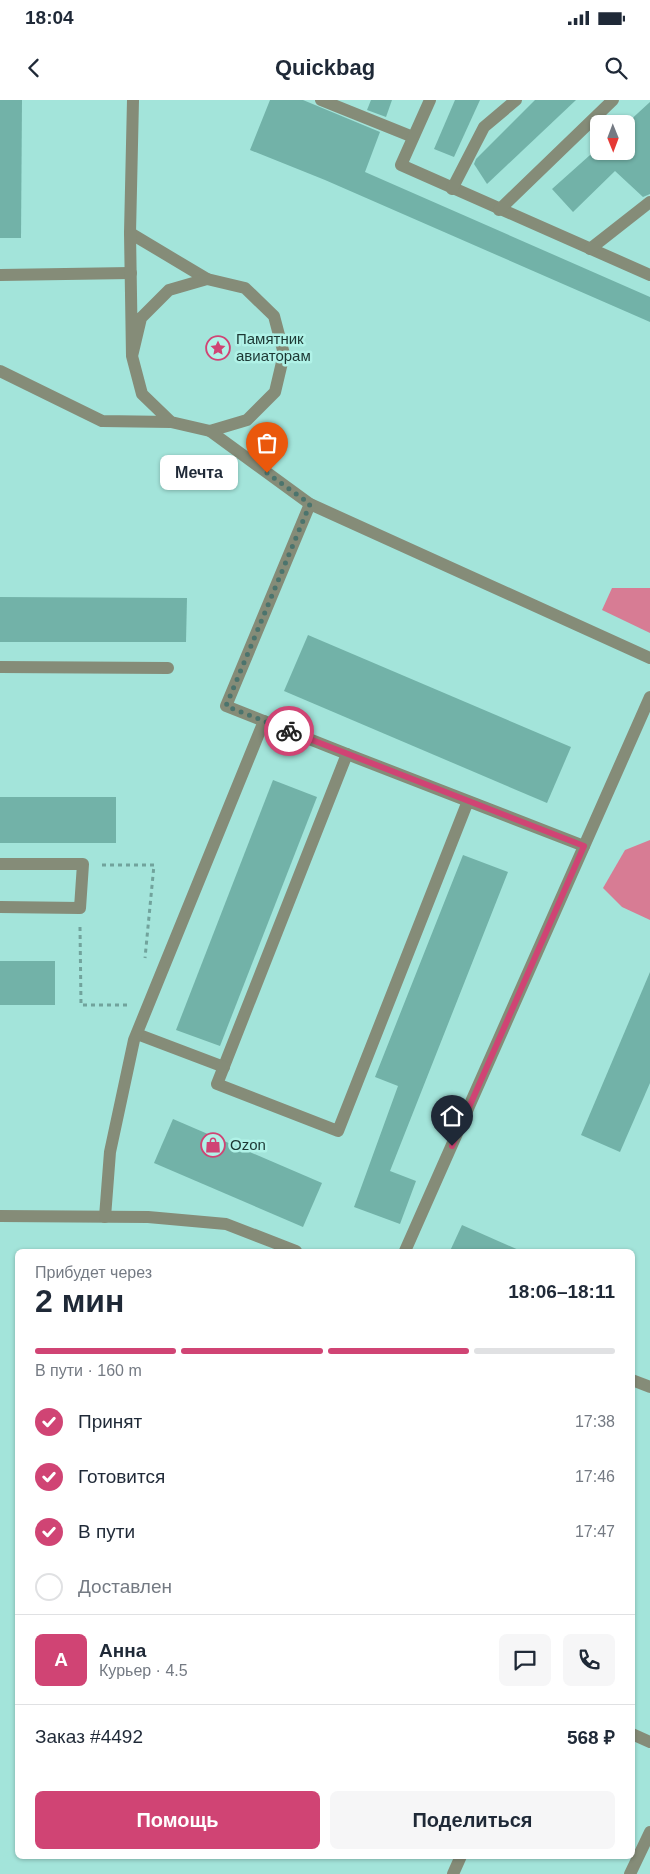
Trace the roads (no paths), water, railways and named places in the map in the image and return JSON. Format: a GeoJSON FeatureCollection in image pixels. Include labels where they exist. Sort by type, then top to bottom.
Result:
{"type":"FeatureCollection","features":[{"type":"Feature","properties":{"kind":"street"},"geometry":{"type":"LineString","coordinates":[[133,100],[130,233],[132,356],[142,394],[171,422]]}},
{"type":"Feature","properties":{"kind":"street"},"geometry":{"type":"LineString","coordinates":[[321,100],[413,137]]}},
{"type":"Feature","properties":{"kind":"street"},"geometry":{"type":"LineString","coordinates":[[430,100],[401,165],[499,210],[650,275]]}},
{"type":"Feature","properties":{"kind":"street"},"geometry":{"type":"LineString","coordinates":[[452,189],[484,127],[516,100]]}},
{"type":"Feature","properties":{"kind":"street"},"geometry":{"type":"LineString","coordinates":[[499,210],[613,100]]}},
{"type":"Feature","properties":{"kind":"street"},"geometry":{"type":"LineString","coordinates":[[590,249],[650,202]]}},
{"type":"Feature","properties":{"kind":"street"},"geometry":{"type":"LineString","coordinates":[[130,233],[207,279],[245,288],[274,316],[284,354],[275,392],[248,420],[210,431]]}},
{"type":"Feature","properties":{"kind":"street"},"geometry":{"type":"LineString","coordinates":[[0,275],[131,272]]}},
{"type":"Feature","properties":{"kind":"street"},"geometry":{"type":"LineString","coordinates":[[132,356],[141,318],[169,290],[207,279]]}},
{"type":"Feature","properties":{"kind":"street"},"geometry":{"type":"LineString","coordinates":[[0,372],[102,421],[171,422],[210,431],[310,504],[650,658]]}},
{"type":"Feature","properties":{"kind":"street"},"geometry":{"type":"LineString","coordinates":[[310,504],[226,706],[584,846]]}},
{"type":"Feature","properties":{"kind":"street"},"geometry":{"type":"LineString","coordinates":[[0,667],[168,668]]}},
{"type":"Feature","properties":{"kind":"street"},"geometry":{"type":"LineString","coordinates":[[406,1249],[650,697]]}},
{"type":"Feature","properties":{"kind":"street"},"geometry":{"type":"LineString","coordinates":[[105,1217],[110,1152],[137,1034],[264,721]]}},
{"type":"Feature","properties":{"kind":"street"},"geometry":{"type":"LineString","coordinates":[[347,754],[217,1084],[338,1132],[468,801]]}},
{"type":"Feature","properties":{"kind":"street"},"geometry":{"type":"LineString","coordinates":[[0,864],[82,864],[80,908],[0,907]]}},
{"type":"Feature","properties":{"kind":"street"},"geometry":{"type":"LineString","coordinates":[[137,1034],[224,1067]]}},
{"type":"Feature","properties":{"kind":"street"},"geometry":{"type":"LineString","coordinates":[[0,1216],[148,1217],[226,1224],[291,1249]]}},
{"type":"Feature","properties":{"kind":"street"},"geometry":{"type":"LineString","coordinates":[[635,1381],[650,1387]]}},
{"type":"Feature","properties":{"kind":"street"},"geometry":{"type":"LineString","coordinates":[[635,1735],[650,1742]]}},
{"type":"Feature","properties":{"kind":"street"},"geometry":{"type":"LineString","coordinates":[[630,1874],[650,1832]]}},
{"type":"Feature","properties":{"kind":"street"},"geometry":{"type":"LineString","coordinates":[[453,1874],[460,1859]]}},
{"type":"Feature","properties":{"kind":"place","name":"Памятник авиаторам"},"geometry":{"type":"Point","coordinates":[218,348]}},
{"type":"Feature","properties":{"kind":"place","name":"Мечта"},"geometry":{"type":"Point","coordinates":[267,473]}},
{"type":"Feature","properties":{"kind":"place","name":"Ozon"},"geometry":{"type":"Point","coordinates":[213,1145]}}]}
